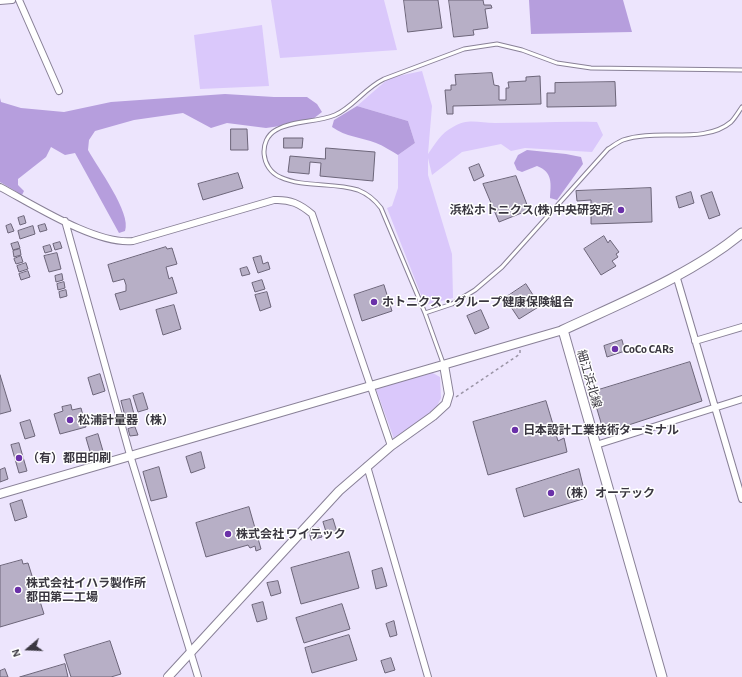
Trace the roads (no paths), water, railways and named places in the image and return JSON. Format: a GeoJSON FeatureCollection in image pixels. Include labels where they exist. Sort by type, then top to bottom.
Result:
{"type":"FeatureCollection","features":[{"type":"Feature","properties":{"kind":"main road"},"geometry":{"type":"LineString","coordinates":[[563,330],[641,294],[723,249],[742,233]]}},
{"type":"Feature","properties":{"kind":"main road","name":"細江浜北線"},"geometry":{"type":"LineString","coordinates":[[563,330],[662,677]]}},
{"type":"Feature","properties":{"kind":"street"},"geometry":{"type":"LineString","coordinates":[[0,1],[12,0]]}},
{"type":"Feature","properties":{"kind":"street"},"geometry":{"type":"LineString","coordinates":[[19,0],[59,91]]}},
{"type":"Feature","properties":{"kind":"street"},"geometry":{"type":"LineString","coordinates":[[0,187],[65,221],[114,241],[133,242],[274,200],[285,199],[294,202],[312,214],[370,387],[392,446]]}},
{"type":"Feature","properties":{"kind":"street"},"geometry":{"type":"LineString","coordinates":[[65,221],[130,455],[198,677]]}},
{"type":"Feature","properties":{"kind":"street"},"geometry":{"type":"LineString","coordinates":[[676,275],[742,499]]}},
{"type":"Feature","properties":{"kind":"street"},"geometry":{"type":"LineString","coordinates":[[695,341],[742,327]]}},
{"type":"Feature","properties":{"kind":"street"},"geometry":{"type":"LineString","coordinates":[[0,494],[563,330]]}},
{"type":"Feature","properties":{"kind":"street"},"geometry":{"type":"LineString","coordinates":[[168,677],[339,491],[392,446],[434,416],[446,404],[449,394],[444,365]]}},
{"type":"Feature","properties":{"kind":"street"},"geometry":{"type":"LineString","coordinates":[[596,445],[742,399]]}},
{"type":"Feature","properties":{"kind":"street"},"geometry":{"type":"LineString","coordinates":[[367,466],[428,677]]}},
{"type":"Feature","properties":{"kind":"lane"},"geometry":{"type":"LineString","coordinates":[[444,365],[425,313],[382,208],[372,197],[357,190],[302,183],[278,177],[268,166],[263,155],[267,137],[275,130],[285,126],[315,121],[336,115],[379,81],[464,49],[483,45],[497,44],[508,46],[557,63],[591,68],[742,70]]}},
{"type":"Feature","properties":{"kind":"lane"},"geometry":{"type":"LineString","coordinates":[[425,313],[452,304],[475,290],[502,268],[608,149],[622,140],[643,135],[700,134],[716,130],[731,122],[742,107]]}},
{"type":"Feature","properties":{"kind":"place","name":"浜松ホトニクス(株)中央研究所"},"geometry":{"type":"Point","coordinates":[621,210]}},
{"type":"Feature","properties":{"kind":"place","name":"ホトニクス・グループ健康保険組合"},"geometry":{"type":"Point","coordinates":[374,302]}},
{"type":"Feature","properties":{"kind":"place","name":"CoCo CARs"},"geometry":{"type":"Point","coordinates":[615,349]}},
{"type":"Feature","properties":{"kind":"place","name":"松浦計量器（株）"},"geometry":{"type":"Point","coordinates":[70,420]}},
{"type":"Feature","properties":{"kind":"place","name":"日本設計工業技術ターミナル"},"geometry":{"type":"Point","coordinates":[515,430]}},
{"type":"Feature","properties":{"kind":"place","name":"（有）都田印刷"},"geometry":{"type":"Point","coordinates":[19,458]}},
{"type":"Feature","properties":{"kind":"place","name":"（株）オーテック"},"geometry":{"type":"Point","coordinates":[551,493]}},
{"type":"Feature","properties":{"kind":"place","name":"株式会社 ワイテック"},"geometry":{"type":"Point","coordinates":[228,534]}},
{"type":"Feature","properties":{"kind":"place","name":"株式会社イハラ製作所 都田第二工場"},"geometry":{"type":"Point","coordinates":[18,590]}}]}
